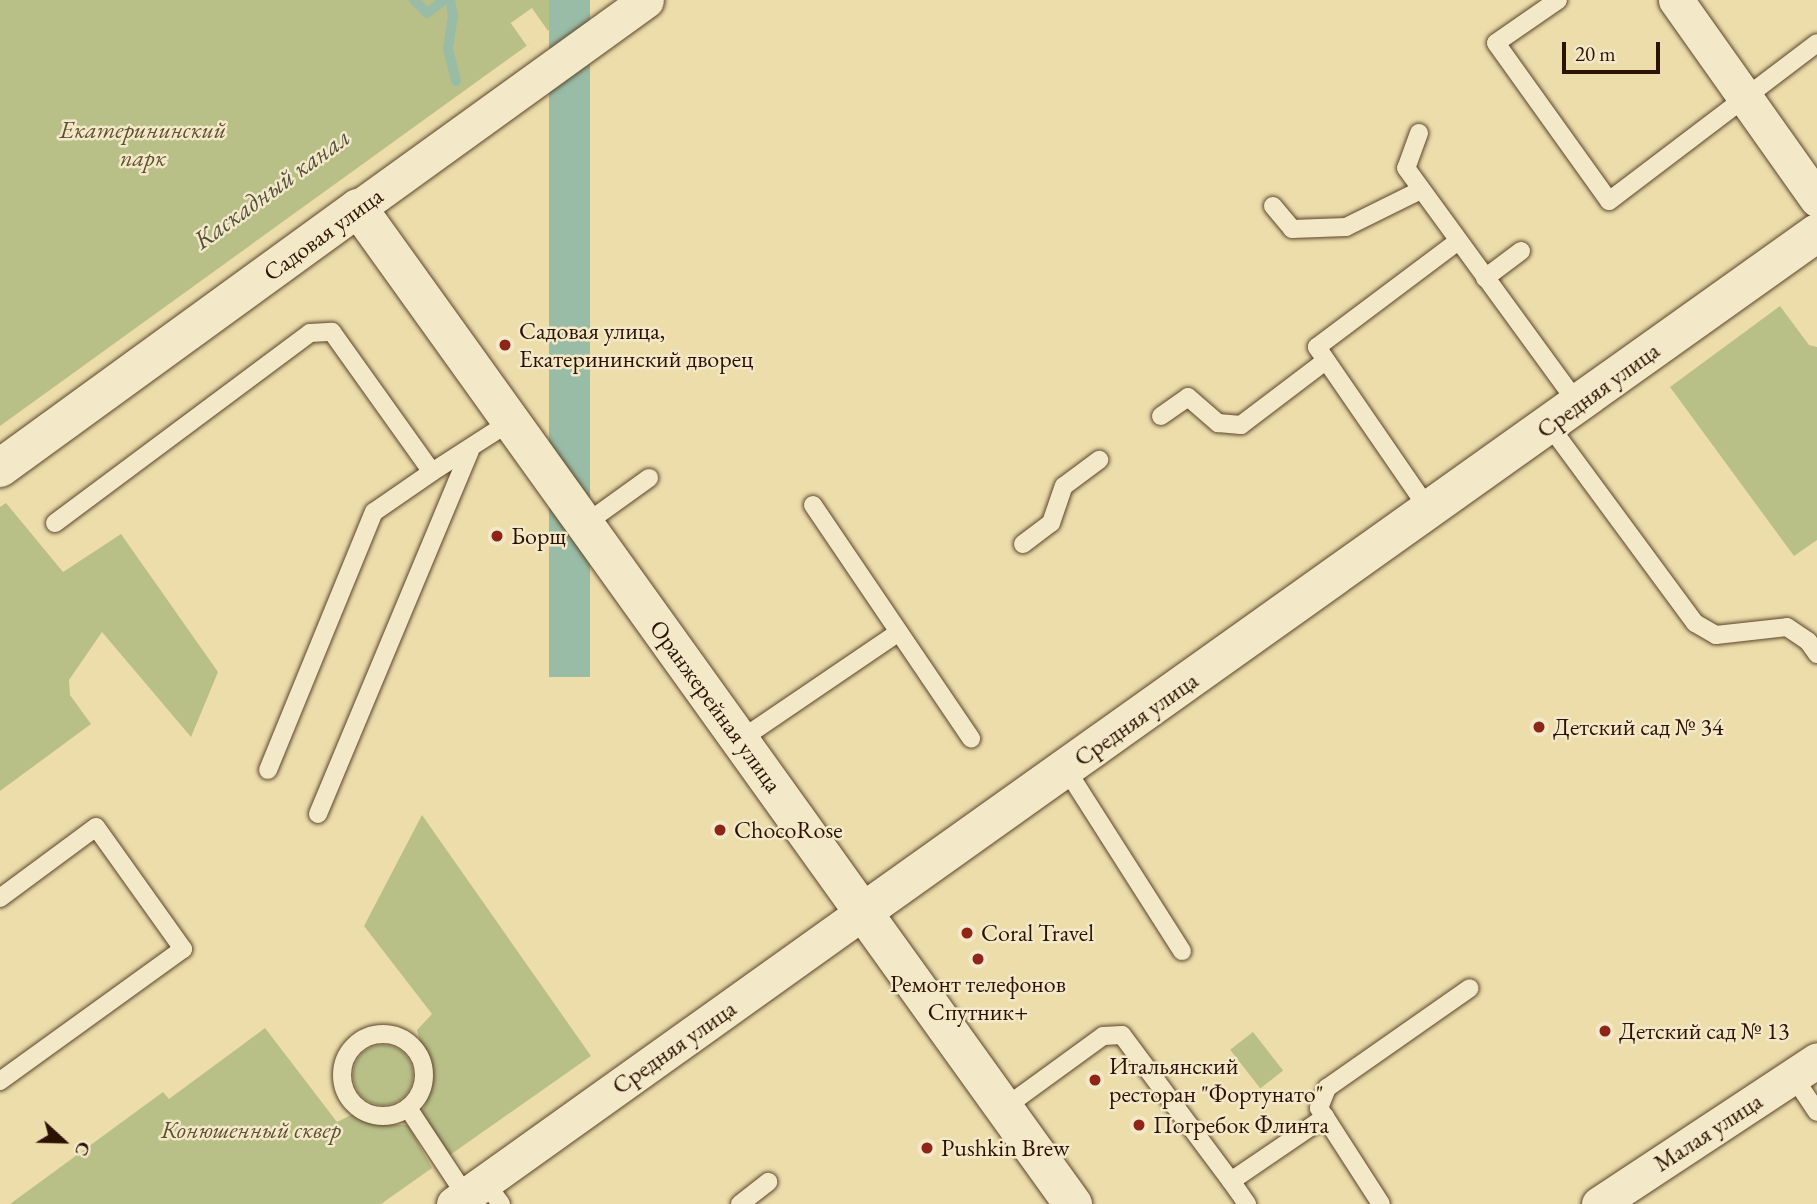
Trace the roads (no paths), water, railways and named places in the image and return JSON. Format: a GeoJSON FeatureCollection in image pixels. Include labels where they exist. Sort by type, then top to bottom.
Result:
{"type":"FeatureCollection","features":[{"type":"Feature","properties":{"kind":"main road","name":"Оранжерейная улица"},"geometry":{"type":"LineString","coordinates":[[359,208],[1073,1204]]}},
{"type":"Feature","properties":{"kind":"main road","name":"Садовая улица"},"geometry":{"type":"LineString","coordinates":[[0,468],[359,208]]}},
{"type":"Feature","properties":{"kind":"main road","name":"Средняя улица"},"geometry":{"type":"LineString","coordinates":[[863,912],[1817,233]]}},
{"type":"Feature","properties":{"kind":"street","name":"Садовая улица"},"geometry":{"type":"LineString","coordinates":[[359,208],[646,0]]}},
{"type":"Feature","properties":{"kind":"street"},"geometry":{"type":"LineString","coordinates":[[1676,0],[1817,199]]}},
{"type":"Feature","properties":{"kind":"street","name":"Средняя улица"},"geometry":{"type":"LineString","coordinates":[[477,1196],[863,912]]}},
{"type":"Feature","properties":{"kind":"street","name":"Малая улица"},"geometry":{"type":"LineString","coordinates":[[1599,1204],[1805,1068]]}},
{"type":"Feature","properties":{"kind":"lane"},"geometry":{"type":"LineString","coordinates":[[1558,0],[1496,43],[1609,201],[1817,43]]}},
{"type":"Feature","properties":{"kind":"lane"},"geometry":{"type":"LineString","coordinates":[[1419,133],[1406,168],[1485,278],[1563,414],[1695,623],[1716,635],[1737,636],[1787,627],[1808,641],[1817,653]]}},
{"type":"Feature","properties":{"kind":"lane"},"geometry":{"type":"LineString","coordinates":[[1273,206],[1292,229],[1346,227],[1421,190]]}},
{"type":"Feature","properties":{"kind":"lane"},"geometry":{"type":"LineString","coordinates":[[1429,510],[1324,362],[1317,347],[1458,241]]}},
{"type":"Feature","properties":{"kind":"lane"},"geometry":{"type":"LineString","coordinates":[[1485,278],[1521,251]]}},
{"type":"Feature","properties":{"kind":"lane"},"geometry":{"type":"LineString","coordinates":[[55,523],[310,333],[332,332],[432,472]]}},
{"type":"Feature","properties":{"kind":"lane"},"geometry":{"type":"LineString","coordinates":[[1161,416],[1188,397],[1217,423],[1241,425],[1324,362]]}},
{"type":"Feature","properties":{"kind":"lane"},"geometry":{"type":"LineString","coordinates":[[268,770],[374,512],[511,421]]}},
{"type":"Feature","properties":{"kind":"lane"},"geometry":{"type":"LineString","coordinates":[[318,814],[470,450]]}},
{"type":"Feature","properties":{"kind":"lane"},"geometry":{"type":"LineString","coordinates":[[1023,544],[1052,523],[1064,486],[1099,460]]}},
{"type":"Feature","properties":{"kind":"lane"},"geometry":{"type":"LineString","coordinates":[[585,524],[649,478]]}},
{"type":"Feature","properties":{"kind":"lane"},"geometry":{"type":"LineString","coordinates":[[813,505],[971,738]]}},
{"type":"Feature","properties":{"kind":"lane"},"geometry":{"type":"LineString","coordinates":[[740,740],[899,632]]}},
{"type":"Feature","properties":{"kind":"lane"},"geometry":{"type":"LineString","coordinates":[[1066,769],[1182,951]]}},
{"type":"Feature","properties":{"kind":"lane"},"geometry":{"type":"LineString","coordinates":[[0,898],[96,827],[183,949],[0,1081]]}},
{"type":"Feature","properties":{"kind":"lane"},"geometry":{"type":"LineString","coordinates":[[1381,1204],[1319,1108],[1327,1088],[1470,988]]}},
{"type":"Feature","properties":{"kind":"lane"},"geometry":{"type":"LineString","coordinates":[[1004,1108],[1103,1036],[1122,1035],[1247,1204]]}},
{"type":"Feature","properties":{"kind":"lane"},"geometry":{"type":"LineString","coordinates":[[371,1036],[399,1038],[419,1056],[423,1083],[408,1108],[373,1115],[352,1102],[342,1078],[343,1065],[359,1042],[371,1036]]}},
{"type":"Feature","properties":{"kind":"lane"},"geometry":{"type":"LineString","coordinates":[[1805,1068],[1817,1112]]}},
{"type":"Feature","properties":{"kind":"lane"},"geometry":{"type":"LineString","coordinates":[[408,1108],[477,1196]]}},
{"type":"Feature","properties":{"kind":"lane"},"geometry":{"type":"LineString","coordinates":[[1231,1181],[1325,1117]]}},
{"type":"Feature","properties":{"kind":"lane"},"geometry":{"type":"LineString","coordinates":[[740,1204],[768,1182]]}},
{"type":"Feature","properties":{"kind":"waterway"},"geometry":{"type":"LineString","coordinates":[[414,0],[427,13],[444,0]]}},
{"type":"Feature","properties":{"kind":"waterway"},"geometry":{"type":"LineString","coordinates":[[450,0],[453,16],[448,49],[456,81]]}},
{"type":"Feature","properties":{"kind":"place","name":"Садовая улица, Екатерининский дворец"},"geometry":{"type":"Point","coordinates":[505,345]}},
{"type":"Feature","properties":{"kind":"place","name":"Борщ"},"geometry":{"type":"Point","coordinates":[497,536]}},
{"type":"Feature","properties":{"kind":"place","name":"Детский сад № 34"},"geometry":{"type":"Point","coordinates":[1539,727]}},
{"type":"Feature","properties":{"kind":"place","name":"ChocoRose"},"geometry":{"type":"Point","coordinates":[720,830]}},
{"type":"Feature","properties":{"kind":"place","name":"Coral Travel"},"geometry":{"type":"Point","coordinates":[967,933]}},
{"type":"Feature","properties":{"kind":"place","name":"Ремонт телефонов Спутник+"},"geometry":{"type":"Point","coordinates":[978,959]}},
{"type":"Feature","properties":{"kind":"place","name":"Детский сад № 13"},"geometry":{"type":"Point","coordinates":[1605,1031]}},
{"type":"Feature","properties":{"kind":"place","name":"Итальянский ресторан \"Фортунато\""},"geometry":{"type":"Point","coordinates":[1095,1080]}},
{"type":"Feature","properties":{"kind":"place","name":"Погребок Флинта"},"geometry":{"type":"Point","coordinates":[1139,1125]}},
{"type":"Feature","properties":{"kind":"place","name":"Pushkin Brew"},"geometry":{"type":"Point","coordinates":[927,1148]}},
{"type":"Feature","properties":{"kind":"park label","name":"Екатерининский парк"},"geometry":{"type":"Point","coordinates":[143,144]}},
{"type":"Feature","properties":{"kind":"park label","name":"Конюшенный сквер"},"geometry":{"type":"Point","coordinates":[251,1130]}},
{"type":"Feature","properties":{"kind":"water label","name":"Каскадный канал"},"geometry":{"type":"Point","coordinates":[272,189]}}]}
